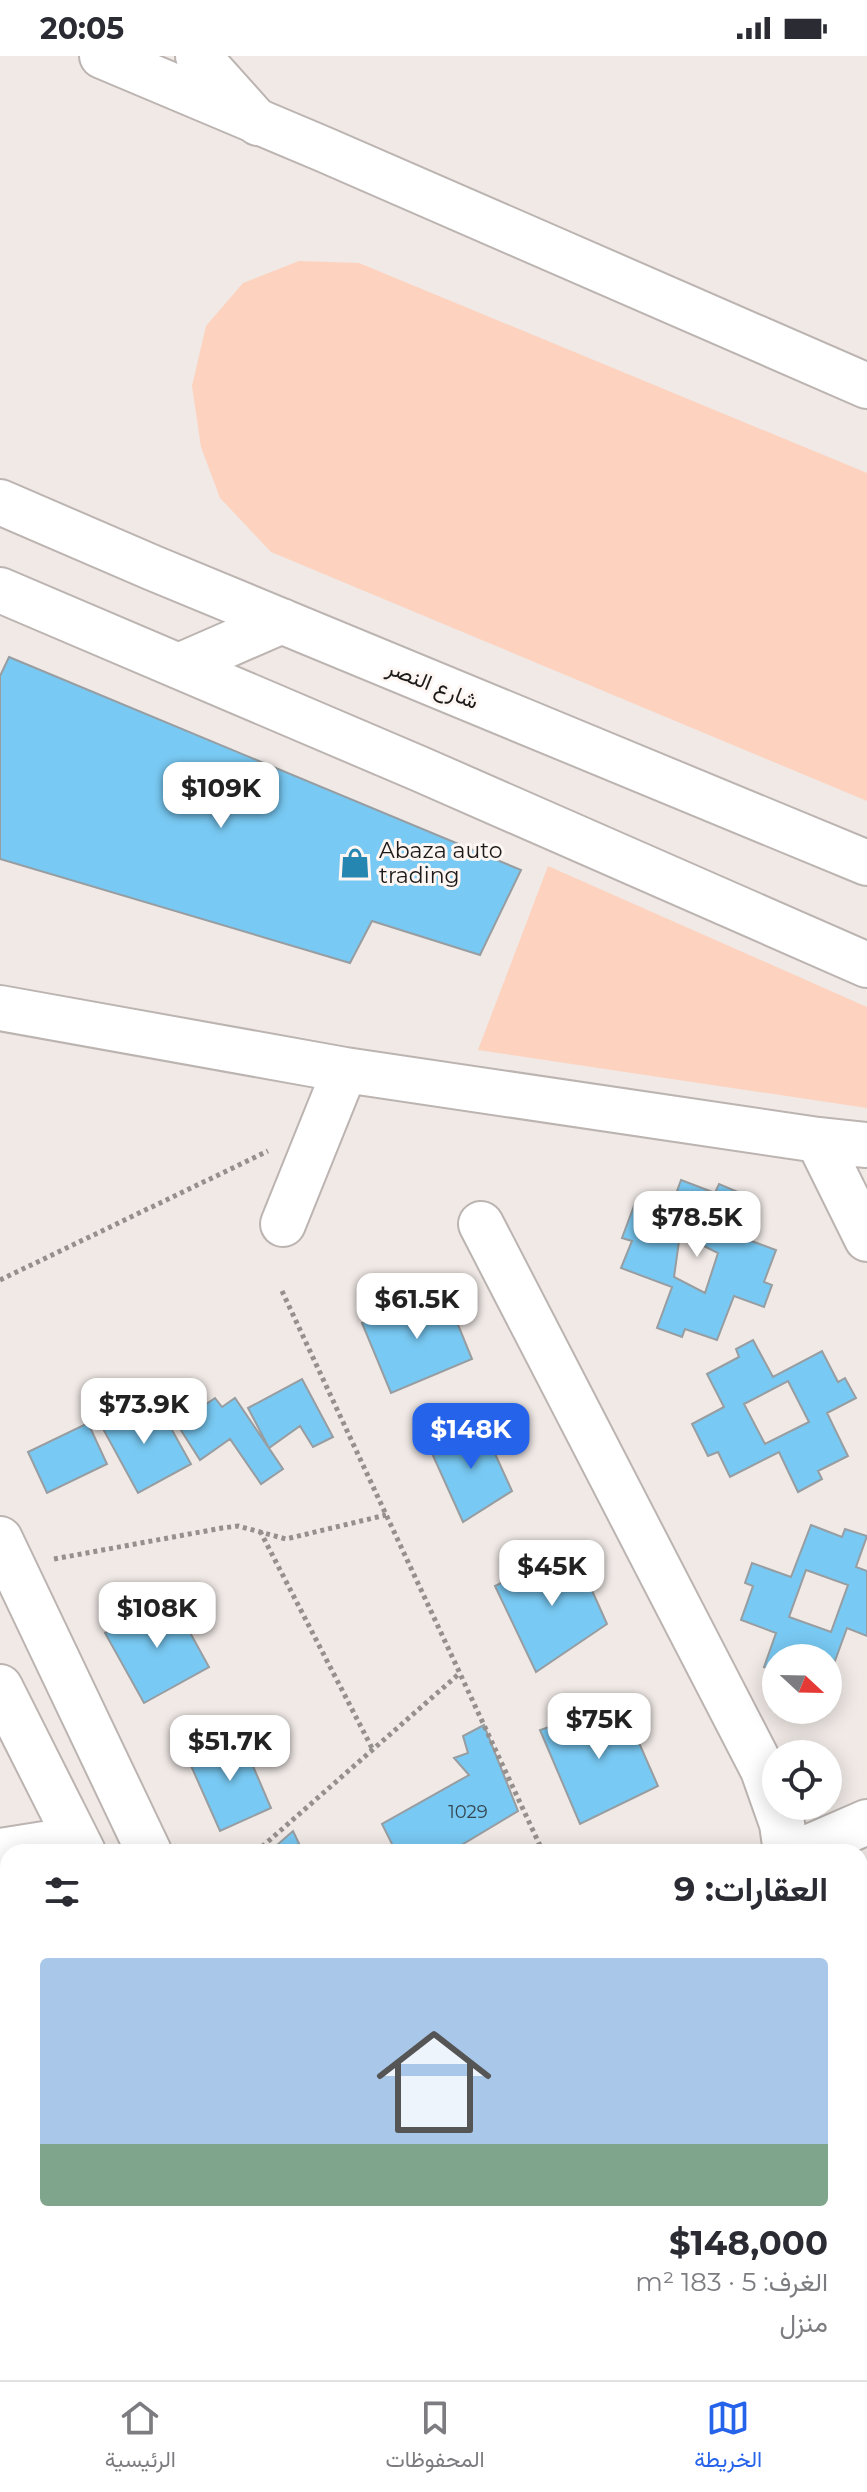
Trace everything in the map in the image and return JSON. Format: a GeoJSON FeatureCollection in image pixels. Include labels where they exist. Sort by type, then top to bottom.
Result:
{"type":"FeatureCollection","features":[{"type":"Feature","properties":{"kind":"street"},"geometry":{"type":"LineString","coordinates":[[102,56],[867,386]]}},
{"type":"Feature","properties":{"kind":"street"},"geometry":{"type":"LineString","coordinates":[[198,56],[258,123]]}},
{"type":"Feature","properties":{"kind":"street","name":"شارع النصر"},"geometry":{"type":"LineString","coordinates":[[0,502],[867,863]]}},
{"type":"Feature","properties":{"kind":"street"},"geometry":{"type":"LineString","coordinates":[[0,590],[420,769],[867,965]]}},
{"type":"Feature","properties":{"kind":"street"},"geometry":{"type":"LineString","coordinates":[[179,666],[282,621]]}},
{"type":"Feature","properties":{"kind":"street"},"geometry":{"type":"LineString","coordinates":[[0,1008],[345,1070],[867,1145]]}},
{"type":"Feature","properties":{"kind":"street"},"geometry":{"type":"LineString","coordinates":[[283,1224],[345,1070]]}},
{"type":"Feature","properties":{"kind":"street"},"geometry":{"type":"LineString","coordinates":[[818,1140],[867,1239]]}},
{"type":"Feature","properties":{"kind":"street"},"geometry":{"type":"LineString","coordinates":[[481,1224],[763,1770],[782,1824],[785,1844]]}},
{"type":"Feature","properties":{"kind":"street"},"geometry":{"type":"LineString","coordinates":[[6,1552],[145,1844]]}},
{"type":"Feature","properties":{"kind":"street"},"geometry":{"type":"LineString","coordinates":[[0,1687],[78,1844]]}},
{"type":"Feature","properties":{"kind":"street"},"geometry":{"type":"LineString","coordinates":[[816,1844],[867,1822]]}},
{"type":"Feature","properties":{"kind":"path"},"geometry":{"type":"LineString","coordinates":[[0,1280],[323,1125]]}},
{"type":"Feature","properties":{"kind":"path"},"geometry":{"type":"LineString","coordinates":[[282,1291],[539,1844]]}},
{"type":"Feature","properties":{"kind":"path"},"geometry":{"type":"LineString","coordinates":[[6,1552],[238,1526],[286,1539],[386,1515]]}},
{"type":"Feature","properties":{"kind":"path"},"geometry":{"type":"LineString","coordinates":[[260,1531],[373,1750]]}},
{"type":"Feature","properties":{"kind":"path"},"geometry":{"type":"LineString","coordinates":[[265,1844],[460,1673]]}},
{"type":"Feature","properties":{"kind":"shaded area"},"geometry":{"type":"Polygon","coordinates":[[[299,261],[359,263],[867,473],[867,801],[271,552],[220,498],[201,447],[192,386],[206,326],[243,283],[299,261]]]}},
{"type":"Feature","properties":{"kind":"shaded area"},"geometry":{"type":"Polygon","coordinates":[[[548,866],[867,1007],[867,1108],[478,1050],[548,866]]]}},
{"type":"Feature","properties":{"kind":"building"},"geometry":{"type":"Polygon","coordinates":[[[9,657],[521,870],[480,955],[372,921],[350,963],[0,859],[0,676],[9,657]]]}},
{"type":"Feature","properties":{"kind":"building"},"geometry":{"type":"Polygon","coordinates":[[[681,1180],[715,1193],[719,1184],[738,1192],[724,1231],[776,1250],[764,1282],[772,1285],[764,1307],[734,1296],[717,1340],[685,1329],[682,1337],[657,1328],[672,1287],[621,1268],[632,1241],[622,1238],[635,1203],[668,1216],[681,1180]],[[680,1234],[674,1277],[705,1293],[718,1253],[680,1234]]]}},
{"type":"Feature","properties":{"kind":"building"},"geometry":{"type":"Polygon","coordinates":[[[443,1288],[472,1359],[391,1393],[362,1323],[443,1288]]]}},
{"type":"Feature","properties":{"kind":"building"},"geometry":{"type":"Polygon","coordinates":[[[753,1340],[773,1377],[822,1351],[838,1382],[845,1378],[856,1398],[827,1413],[848,1456],[818,1471],[822,1479],[798,1492],[779,1452],[730,1477],[718,1452],[708,1456],[692,1424],[724,1407],[707,1374],[739,1357],[736,1349],[753,1340]],[[788,1381],[744,1404],[765,1444],[809,1422],[788,1381]]]}},
{"type":"Feature","properties":{"kind":"building"},"geometry":{"type":"Polygon","coordinates":[[[302,1379],[333,1437],[313,1447],[300,1426],[269,1448],[248,1408],[302,1379]]]}},
{"type":"Feature","properties":{"kind":"building"},"geometry":{"type":"Polygon","coordinates":[[[215,1398],[222,1407],[235,1398],[283,1469],[261,1484],[230,1439],[200,1460],[177,1424],[215,1398]]]}},
{"type":"Feature","properties":{"kind":"building"},"geometry":{"type":"Polygon","coordinates":[[[122,1401],[136,1426],[162,1412],[191,1464],[138,1493],[96,1416],[122,1401]]]}},
{"type":"Feature","properties":{"kind":"building"},"geometry":{"type":"Polygon","coordinates":[[[88,1423],[107,1464],[47,1493],[28,1452],[88,1423]]]}},
{"type":"Feature","properties":{"kind":"building"},"geometry":{"type":"Polygon","coordinates":[[[481,1423],[512,1491],[463,1522],[430,1449],[481,1423]]]}},
{"type":"Feature","properties":{"kind":"building"},"geometry":{"type":"Polygon","coordinates":[[[811,1525],[842,1537],[845,1529],[867,1536],[856,1567],[867,1571],[867,1636],[847,1628],[841,1644],[772,1644],[776,1633],[741,1620],[753,1586],[745,1583],[752,1563],[791,1577],[811,1525]],[[806,1570],[789,1617],[831,1632],[848,1585],[806,1570]]]}},
{"type":"Feature","properties":{"kind":"building"},"geometry":{"type":"Polygon","coordinates":[[[573,1548],[607,1624],[536,1672],[495,1586],[573,1548]]]}},
{"type":"Feature","properties":{"kind":"building"},"geometry":{"type":"Polygon","coordinates":[[[170,1596],[209,1667],[144,1703],[105,1633],[170,1596]]]}},
{"type":"Feature","properties":{"kind":"building"},"geometry":{"type":"Polygon","coordinates":[[[621,1702],[658,1786],[580,1824],[540,1730],[621,1702]]]}},
{"type":"Feature","properties":{"kind":"building"},"geometry":{"type":"Polygon","coordinates":[[[484,1725],[518,1811],[463,1844],[392,1844],[382,1824],[469,1775],[454,1758],[468,1753],[463,1736],[484,1725]]]}},
{"type":"Feature","properties":{"kind":"building"},"geometry":{"type":"Polygon","coordinates":[[[240,1736],[271,1808],[220,1831],[188,1759],[240,1736]]]}},
{"type":"Feature","properties":{"kind":"building"},"geometry":{"type":"Polygon","coordinates":[[[293,1831],[299,1844],[278,1844],[293,1831]]]}},
{"type":"Feature","properties":{"kind":"place","name":"Abaza auto trading"},"geometry":{"type":"Point","coordinates":[355,863]}}]}
